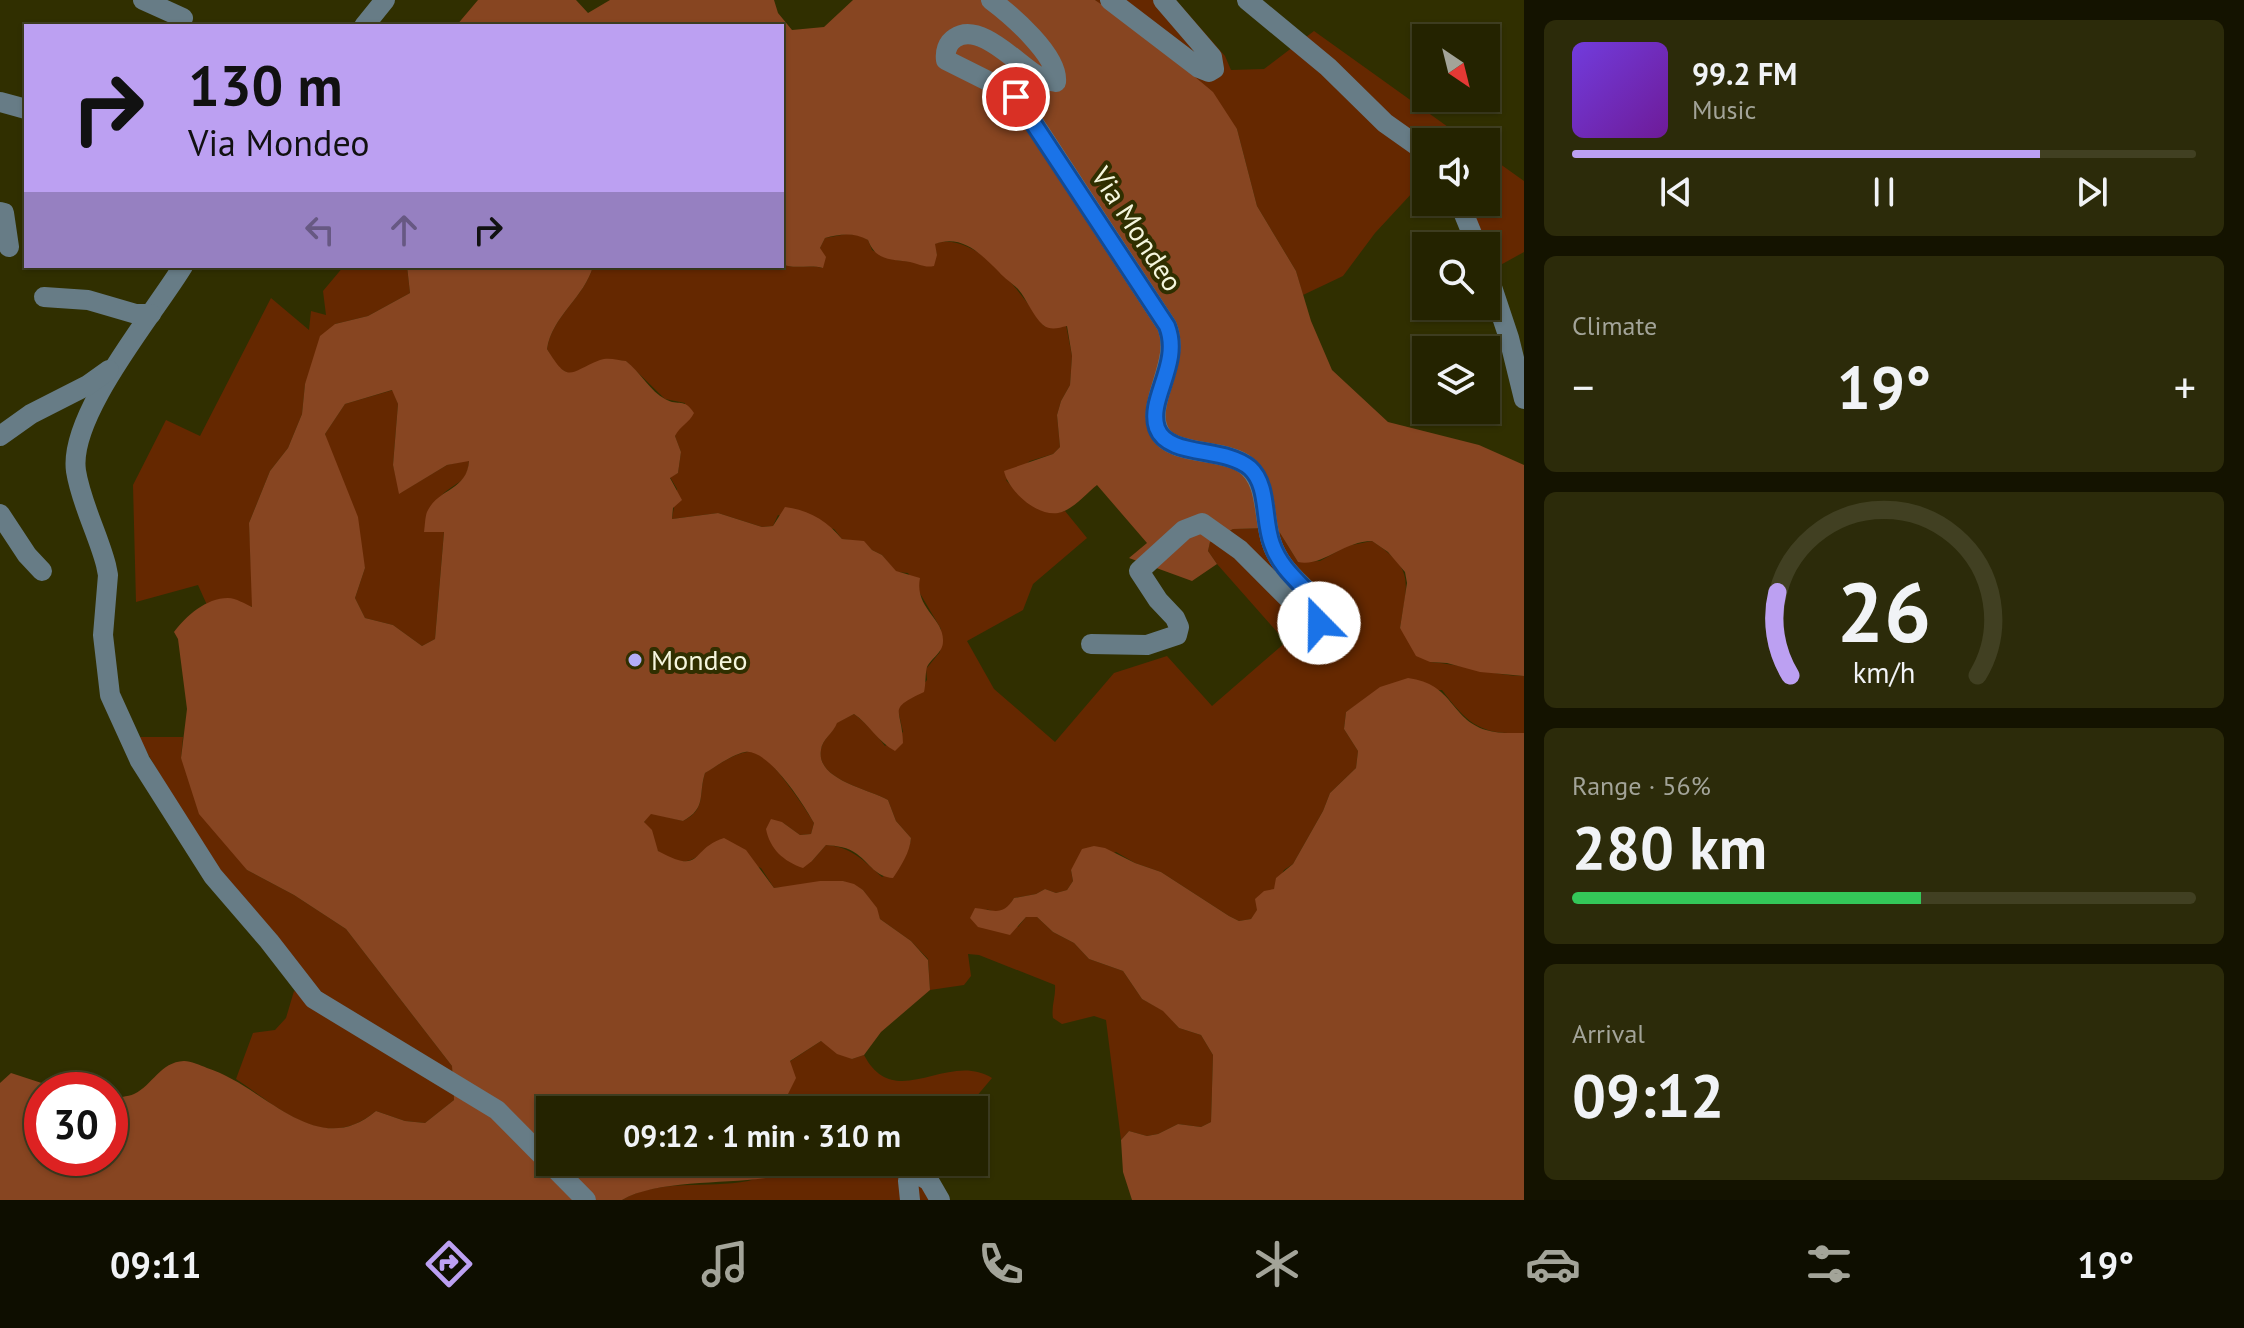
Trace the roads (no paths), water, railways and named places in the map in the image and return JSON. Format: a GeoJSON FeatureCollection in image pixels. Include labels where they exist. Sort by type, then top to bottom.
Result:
{"type":"FeatureCollection","features":[{"type":"Feature","properties":{"kind":"street"},"geometry":{"type":"LineString","coordinates":[[143,0],[183,18]]}},
{"type":"Feature","properties":{"kind":"street"},"geometry":{"type":"LineString","coordinates":[[366,24],[385,0]]}},
{"type":"Feature","properties":{"kind":"street","name":"Via Mondeo"},"geometry":{"type":"LineString","coordinates":[[991,0],[1042,50],[1056,69],[1056,82],[1039,77],[995,44],[972,34],[957,36],[946,48],[946,60],[1006,90],[1022,105],[1167,326],[1172,354],[1157,409],[1156,423],[1160,433],[1174,446],[1226,455],[1253,471],[1260,487],[1273,548],[1289,574],[1325,614],[1319,623],[1310,620],[1240,550],[1202,523],[1184,530],[1139,571],[1178,623],[1177,635],[1147,645],[1091,644]]}},
{"type":"Feature","properties":{"kind":"street"},"geometry":{"type":"LineString","coordinates":[[1110,0],[1199,68],[1209,72],[1214,69],[1212,57],[1163,0]]}},
{"type":"Feature","properties":{"kind":"street"},"geometry":{"type":"LineString","coordinates":[[1247,0],[1328,67],[1385,123],[1412,142]]}},
{"type":"Feature","properties":{"kind":"street"},"geometry":{"type":"LineString","coordinates":[[0,102],[24,108]]}},
{"type":"Feature","properties":{"kind":"street"},"geometry":{"type":"LineString","coordinates":[[0,212],[4,213],[9,247]]}},
{"type":"Feature","properties":{"kind":"street"},"geometry":{"type":"LineString","coordinates":[[182,268],[118,362],[100,393],[76,449],[76,471],[108,575],[103,635],[110,695],[140,761],[213,876],[314,999],[497,1110],[586,1200]]}},
{"type":"Feature","properties":{"kind":"street"},"geometry":{"type":"LineString","coordinates":[[44,297],[88,300],[136,314],[151,314]]}},
{"type":"Feature","properties":{"kind":"street"},"geometry":{"type":"LineString","coordinates":[[1500,311],[1524,399]]}},
{"type":"Feature","properties":{"kind":"street"},"geometry":{"type":"LineString","coordinates":[[0,436],[31,414],[101,378],[118,362]]}},
{"type":"Feature","properties":{"kind":"street"},"geometry":{"type":"LineString","coordinates":[[0,514],[27,555],[42,571]]}},
{"type":"Feature","properties":{"kind":"street"},"geometry":{"type":"LineString","coordinates":[[910,1200],[908,1181],[918,1174],[929,1181],[940,1200]]}},
{"type":"Feature","properties":{"kind":"place","name":"Mondeo"},"geometry":{"type":"Point","coordinates":[635,660]}}]}
